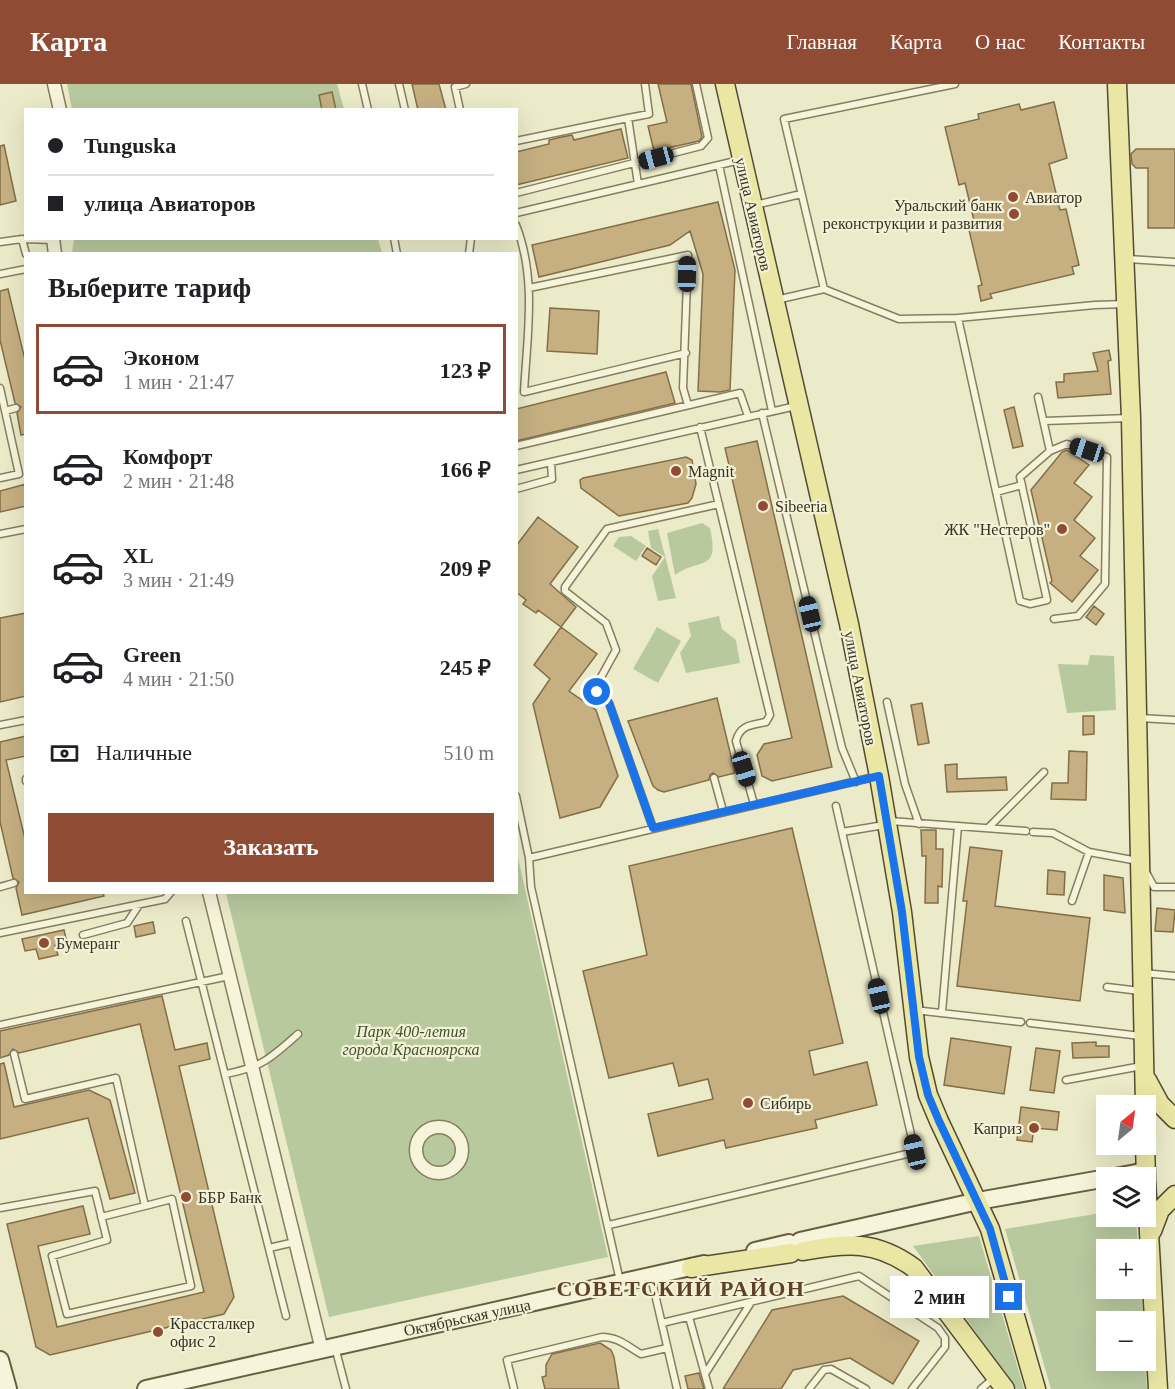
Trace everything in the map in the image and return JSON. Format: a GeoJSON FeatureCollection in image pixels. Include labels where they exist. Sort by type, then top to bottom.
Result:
{"type":"FeatureCollection","features":[{"type":"Feature","properties":{"kind":"main road","name":"улица Авиаторов"},"geometry":{"type":"LineString","coordinates":[[724,84],[849,624],[888,823],[919,1057],[928,1095],[990,1229],[1036,1389]]}},
{"type":"Feature","properties":{"kind":"main road"},"geometry":{"type":"LineString","coordinates":[[1117,84],[1131,418],[1145,1095]]}},
{"type":"Feature","properties":{"kind":"main road"},"geometry":{"type":"LineString","coordinates":[[1145,1071],[1160,1104],[1175,1119]]}},
{"type":"Feature","properties":{"kind":"main road"},"geometry":{"type":"LineString","coordinates":[[1149,1238],[1160,1210],[1175,1195]]}},
{"type":"Feature","properties":{"kind":"main road"},"geometry":{"type":"LineString","coordinates":[[1148,1227],[1158,1389]]}},
{"type":"Feature","properties":{"kind":"main road"},"geometry":{"type":"LineString","coordinates":[[690,1268],[796,1247],[840,1244],[870,1247],[891,1253],[914,1268],[1000,1383]]}},
{"type":"Feature","properties":{"kind":"street"},"geometry":{"type":"LineString","coordinates":[[54,84],[60,108]]}},
{"type":"Feature","properties":{"kind":"street"},"geometry":{"type":"LineString","coordinates":[[209,894],[295,1242],[328,1348]]}},
{"type":"Feature","properties":{"kind":"street"},"geometry":{"type":"LineString","coordinates":[[796,1247],[978,1201],[1096,1180]]}},
{"type":"Feature","properties":{"kind":"street","name":"Октябрьская улица"},"geometry":{"type":"LineString","coordinates":[[146,1389],[206,1379],[328,1348],[690,1268]]}},
{"type":"Feature","properties":{"kind":"street"},"geometry":{"type":"LineString","coordinates":[[0,1360],[8,1389]]}},
{"type":"Feature","properties":{"kind":"lane"},"geometry":{"type":"LineString","coordinates":[[362,84],[368,108]]}},
{"type":"Feature","properties":{"kind":"lane"},"geometry":{"type":"LineString","coordinates":[[399,84],[405,108]]}},
{"type":"Feature","properties":{"kind":"lane"},"geometry":{"type":"LineString","coordinates":[[460,108],[455,87],[466,84]]}},
{"type":"Feature","properties":{"kind":"lane"},"geometry":{"type":"LineString","coordinates":[[518,141],[649,114],[645,84]]}},
{"type":"Feature","properties":{"kind":"lane"},"geometry":{"type":"LineString","coordinates":[[518,193],[701,146],[708,138],[696,84]]}},
{"type":"Feature","properties":{"kind":"lane"},"geometry":{"type":"LineString","coordinates":[[824,289],[784,119],[955,84]]}},
{"type":"Feature","properties":{"kind":"lane"},"geometry":{"type":"LineString","coordinates":[[628,118],[638,184]]}},
{"type":"Feature","properties":{"kind":"lane"},"geometry":{"type":"LineString","coordinates":[[518,213],[741,160]]}},
{"type":"Feature","properties":{"kind":"lane"},"geometry":{"type":"LineString","coordinates":[[718,165],[772,411]]}},
{"type":"Feature","properties":{"kind":"lane"},"geometry":{"type":"LineString","coordinates":[[752,206],[801,194]]}},
{"type":"Feature","properties":{"kind":"lane"},"geometry":{"type":"LineString","coordinates":[[518,230],[524,247],[530,288],[525,392],[686,353]]}},
{"type":"Feature","properties":{"kind":"lane"},"geometry":{"type":"LineString","coordinates":[[0,242],[22,239],[25,252]]}},
{"type":"Feature","properties":{"kind":"lane"},"geometry":{"type":"LineString","coordinates":[[530,288],[688,255],[683,388],[687,405]]}},
{"type":"Feature","properties":{"kind":"lane"},"geometry":{"type":"LineString","coordinates":[[1124,259],[1175,261]]}},
{"type":"Feature","properties":{"kind":"lane"},"geometry":{"type":"LineString","coordinates":[[0,274],[24,269]]}},
{"type":"Feature","properties":{"kind":"lane"},"geometry":{"type":"LineString","coordinates":[[775,300],[824,289],[899,319],[958,318],[1095,304],[1126,304]]}},
{"type":"Feature","properties":{"kind":"lane"},"geometry":{"type":"LineString","coordinates":[[958,318],[1020,601],[1030,604],[1047,600],[1020,477],[1050,451],[1067,444],[1107,456],[1105,584],[1078,616],[1054,619]]}},
{"type":"Feature","properties":{"kind":"lane"},"geometry":{"type":"LineString","coordinates":[[0,388],[19,474],[0,478]]}},
{"type":"Feature","properties":{"kind":"lane"},"geometry":{"type":"LineString","coordinates":[[518,446],[740,393],[748,416]]}},
{"type":"Feature","properties":{"kind":"lane"},"geometry":{"type":"LineString","coordinates":[[1038,397],[1050,451]]}},
{"type":"Feature","properties":{"kind":"lane"},"geometry":{"type":"LineString","coordinates":[[518,470],[799,405]]}},
{"type":"Feature","properties":{"kind":"lane"},"geometry":{"type":"LineString","coordinates":[[5,411],[16,408]]}},
{"type":"Feature","properties":{"kind":"lane"},"geometry":{"type":"LineString","coordinates":[[762,413],[842,748],[856,782]]}},
{"type":"Feature","properties":{"kind":"lane"},"geometry":{"type":"LineString","coordinates":[[1044,421],[1131,418]]}},
{"type":"Feature","properties":{"kind":"lane"},"geometry":{"type":"LineString","coordinates":[[700,427],[770,715],[766,722],[745,727],[739,732],[736,741],[754,804]]}},
{"type":"Feature","properties":{"kind":"lane"},"geometry":{"type":"LineString","coordinates":[[518,488],[552,479],[551,463]]}},
{"type":"Feature","properties":{"kind":"lane"},"geometry":{"type":"LineString","coordinates":[[996,492],[1022,485]]}},
{"type":"Feature","properties":{"kind":"lane"},"geometry":{"type":"LineString","coordinates":[[653,828],[609,703],[595,688],[616,650],[606,623],[565,591],[564,587],[607,529],[719,504]]}},
{"type":"Feature","properties":{"kind":"lane"},"geometry":{"type":"LineString","coordinates":[[0,534],[24,529]]}},
{"type":"Feature","properties":{"kind":"lane"},"geometry":{"type":"LineString","coordinates":[[887,702],[905,784],[919,824]]}},
{"type":"Feature","properties":{"kind":"lane"},"geometry":{"type":"LineString","coordinates":[[1136,718],[1175,720]]}},
{"type":"Feature","properties":{"kind":"lane"},"geometry":{"type":"LineString","coordinates":[[0,725],[24,720]]}},
{"type":"Feature","properties":{"kind":"lane"},"geometry":{"type":"LineString","coordinates":[[988,828],[1044,772]]}},
{"type":"Feature","properties":{"kind":"lane"},"geometry":{"type":"LineString","coordinates":[[530,858],[879,776]]}},
{"type":"Feature","properties":{"kind":"lane"},"geometry":{"type":"LineString","coordinates":[[714,778],[723,811]]}},
{"type":"Feature","properties":{"kind":"lane"},"geometry":{"type":"LineString","coordinates":[[518,805],[530,858],[531,887],[621,1284]]}},
{"type":"Feature","properties":{"kind":"lane"},"geometry":{"type":"LineString","coordinates":[[609,1225],[915,1152],[836,806]]}},
{"type":"Feature","properties":{"kind":"lane"},"geometry":{"type":"LineString","coordinates":[[842,832],[888,823],[1053,833],[1089,852],[1139,861],[1154,887],[1175,886]]}},
{"type":"Feature","properties":{"kind":"lane"},"geometry":{"type":"LineString","coordinates":[[942,1012],[958,826]]}},
{"type":"Feature","properties":{"kind":"lane"},"geometry":{"type":"LineString","coordinates":[[1072,901],[1089,852]]}},
{"type":"Feature","properties":{"kind":"lane"},"geometry":{"type":"LineString","coordinates":[[0,887],[14,883]]}},
{"type":"Feature","properties":{"kind":"lane"},"geometry":{"type":"LineString","coordinates":[[0,923],[1,933],[165,899],[169,894]]}},
{"type":"Feature","properties":{"kind":"lane"},"geometry":{"type":"LineString","coordinates":[[83,935],[128,923],[139,905]]}},
{"type":"Feature","properties":{"kind":"lane"},"geometry":{"type":"LineString","coordinates":[[186,921],[286,1316]]}},
{"type":"Feature","properties":{"kind":"lane"},"geometry":{"type":"LineString","coordinates":[[0,1025],[9,1026],[229,976]]}},
{"type":"Feature","properties":{"kind":"lane"},"geometry":{"type":"LineString","coordinates":[[1107,987],[1175,976]]}},
{"type":"Feature","properties":{"kind":"lane"},"geometry":{"type":"LineString","coordinates":[[914,1010],[1021,1022]]}},
{"type":"Feature","properties":{"kind":"lane"},"geometry":{"type":"LineString","coordinates":[[1030,1023],[1145,1037]]}},
{"type":"Feature","properties":{"kind":"lane"},"geometry":{"type":"LineString","coordinates":[[226,1074],[252,1069],[298,1034]]}},
{"type":"Feature","properties":{"kind":"lane"},"geometry":{"type":"LineString","coordinates":[[14,1054],[25,1099],[116,1078],[145,1206]]}},
{"type":"Feature","properties":{"kind":"lane"},"geometry":{"type":"LineString","coordinates":[[1066,1080],[1145,1071]]}},
{"type":"Feature","properties":{"kind":"lane"},"geometry":{"type":"LineString","coordinates":[[0,1208],[95,1191],[101,1217],[107,1240],[52,1256],[66,1314],[191,1286],[172,1199],[101,1217]]}},
{"type":"Feature","properties":{"kind":"lane"},"geometry":{"type":"LineString","coordinates":[[269,1248],[295,1242]]}},
{"type":"Feature","properties":{"kind":"lane"},"geometry":{"type":"LineString","coordinates":[[651,1276],[677,1389]]}},
{"type":"Feature","properties":{"kind":"lane"},"geometry":{"type":"LineString","coordinates":[[662,1323],[750,1304],[859,1276],[939,1328],[945,1338],[945,1347],[912,1389]]}},
{"type":"Feature","properties":{"kind":"lane"},"geometry":{"type":"LineString","coordinates":[[705,1374],[750,1304]]}},
{"type":"Feature","properties":{"kind":"lane"},"geometry":{"type":"LineString","coordinates":[[689,1317],[709,1389]]}},
{"type":"Feature","properties":{"kind":"lane"},"geometry":{"type":"LineString","coordinates":[[514,1389],[507,1360],[602,1337],[621,1340],[641,1354],[667,1348]]}},
{"type":"Feature","properties":{"kind":"lane"},"geometry":{"type":"LineString","coordinates":[[328,1348],[346,1389]]}},
{"type":"Feature","properties":{"kind":"lane"},"geometry":{"type":"LineString","coordinates":[[809,1389],[825,1370],[831,1369],[866,1389]]}},
{"type":"Feature","properties":{"kind":"lane"},"geometry":{"type":"LineString","coordinates":[[981,1389],[1000,1383]]}},
{"type":"Feature","properties":{"kind":"green space"},"geometry":{"type":"Polygon","coordinates":[[[67,84],[337,84],[344,108],[72,108],[67,84]]]}},
{"type":"Feature","properties":{"kind":"green space"},"geometry":{"type":"Polygon","coordinates":[[[74,240],[378,240],[382,252],[72,252],[74,240]]]}},
{"type":"Feature","properties":{"kind":"green space"},"geometry":{"type":"Polygon","coordinates":[[[702,523],[710,528],[712,552],[710,558],[706,562],[675,575],[667,533],[702,523]]]}},
{"type":"Feature","properties":{"kind":"green space"},"geometry":{"type":"Polygon","coordinates":[[[658,529],[676,598],[658,601],[652,576],[665,557],[651,548],[648,531],[658,529]]]}},
{"type":"Feature","properties":{"kind":"green space"},"geometry":{"type":"Polygon","coordinates":[[[631,536],[646,546],[636,561],[613,546],[619,537],[631,536]]]}},
{"type":"Feature","properties":{"kind":"green space"},"geometry":{"type":"Polygon","coordinates":[[[719,616],[722,629],[736,640],[740,663],[686,673],[680,653],[691,636],[688,623],[719,616]]]}},
{"type":"Feature","properties":{"kind":"green space"},"geometry":{"type":"Polygon","coordinates":[[[657,627],[681,641],[658,683],[633,669],[657,627]]]}},
{"type":"Feature","properties":{"kind":"green space"},"geometry":{"type":"Polygon","coordinates":[[[1090,655],[1114,656],[1116,710],[1067,713],[1058,664],[1088,665],[1090,655]]]}},
{"type":"Feature","properties":{"kind":"green space","name":"Парк 400-летия города Красноярска"},"geometry":{"type":"Polygon","coordinates":[[[518,858],[608,1257],[329,1317],[226,894],[518,894],[518,858]]]}},
{"type":"Feature","properties":{"kind":"green space"},"geometry":{"type":"Polygon","coordinates":[[[1096,1214],[1096,1227],[1137,1227],[1137,1239],[1096,1239],[1096,1299],[1142,1299],[1142,1311],[1096,1311],[1096,1371],[1146,1371],[1147,1389],[1051,1389],[1005,1229],[1096,1214]]]}},
{"type":"Feature","properties":{"kind":"green space"},"geometry":{"type":"Polygon","coordinates":[[[979,1236],[1024,1389],[1017,1389],[913,1246],[979,1236]]]}},
{"type":"Feature","properties":{"kind":"building"},"geometry":{"type":"Polygon","coordinates":[[[412,84],[439,84],[445,108],[418,108],[412,84]]]}},
{"type":"Feature","properties":{"kind":"building"},"geometry":{"type":"Polygon","coordinates":[[[658,84],[691,84],[702,137],[699,141],[654,151],[648,126],[667,122],[658,84]]]}},
{"type":"Feature","properties":{"kind":"building"},"geometry":{"type":"Polygon","coordinates":[[[332,92],[336,108],[322,108],[319,95],[332,92]]]}},
{"type":"Feature","properties":{"kind":"building","name":"Авиатор"},"geometry":{"type":"Polygon","coordinates":[[[1054,102],[1067,158],[1049,164],[1060,210],[1066,209],[1079,265],[1072,267],[1074,274],[990,294],[992,298],[981,301],[978,286],[982,285],[969,230],[976,229],[965,183],[959,185],[945,127],[979,119],[978,114],[1019,104],[1021,110],[1054,102]]]}},
{"type":"Feature","properties":{"kind":"building"},"geometry":{"type":"Polygon","coordinates":[[[621,129],[628,158],[518,185],[518,152],[549,144],[549,140],[562,137],[572,135],[574,140],[621,129]]]}},
{"type":"Feature","properties":{"kind":"building"},"geometry":{"type":"Polygon","coordinates":[[[4,145],[16,201],[0,205],[0,146],[4,145]]]}},
{"type":"Feature","properties":{"kind":"building"},"geometry":{"type":"Polygon","coordinates":[[[1136,149],[1175,149],[1175,228],[1148,228],[1148,168],[1136,168],[1132,164],[1131,154],[1136,149]]]}},
{"type":"Feature","properties":{"kind":"building"},"geometry":{"type":"Polygon","coordinates":[[[718,202],[735,270],[730,390],[698,391],[703,274],[690,231],[670,245],[539,277],[532,245],[718,202]]]}},
{"type":"Feature","properties":{"kind":"building"},"geometry":{"type":"Polygon","coordinates":[[[8,289],[24,356],[24,434],[21,435],[17,413],[21,407],[15,403],[0,340],[0,291],[8,289]]]}},
{"type":"Feature","properties":{"kind":"building"},"geometry":{"type":"Polygon","coordinates":[[[550,308],[599,311],[597,354],[547,351],[550,308]]]}},
{"type":"Feature","properties":{"kind":"building"},"geometry":{"type":"Polygon","coordinates":[[[1109,350],[1111,394],[1058,398],[1056,382],[1064,382],[1064,374],[1098,371],[1093,353],[1109,350]]]}},
{"type":"Feature","properties":{"kind":"building"},"geometry":{"type":"Polygon","coordinates":[[[666,372],[675,403],[518,441],[518,409],[666,372]]]}},
{"type":"Feature","properties":{"kind":"building"},"geometry":{"type":"Polygon","coordinates":[[[1014,407],[1023,446],[1013,448],[1004,410],[1014,407]]]}},
{"type":"Feature","properties":{"kind":"building"},"geometry":{"type":"Polygon","coordinates":[[[757,441],[832,767],[772,781],[762,776],[757,755],[764,744],[792,738],[725,448],[757,441]]]}},
{"type":"Feature","properties":{"kind":"building","name":"ЖК \"Нестеров\""},"geometry":{"type":"Polygon","coordinates":[[[1067,450],[1089,465],[1074,483],[1092,497],[1074,520],[1095,538],[1080,556],[1098,570],[1072,602],[1050,583],[1052,581],[1031,490],[1062,452],[1067,450]]]}},
{"type":"Feature","properties":{"kind":"building"},"geometry":{"type":"Polygon","coordinates":[[[686,457],[692,460],[696,484],[688,503],[619,516],[581,488],[580,480],[583,478],[686,457]]]}},
{"type":"Feature","properties":{"kind":"building"},"geometry":{"type":"Polygon","coordinates":[[[24,485],[24,506],[0,512],[0,491],[24,485]]]}},
{"type":"Feature","properties":{"kind":"building"},"geometry":{"type":"Polygon","coordinates":[[[538,517],[578,547],[550,584],[576,607],[561,627],[538,610],[536,613],[523,604],[526,600],[518,594],[518,543],[538,517]]]}},
{"type":"Feature","properties":{"kind":"building"},"geometry":{"type":"Polygon","coordinates":[[[647,548],[661,557],[656,565],[642,556],[647,548]]]}},
{"type":"Feature","properties":{"kind":"building"},"geometry":{"type":"Polygon","coordinates":[[[1094,606],[1104,614],[1096,625],[1086,617],[1094,606]]]}},
{"type":"Feature","properties":{"kind":"building"},"geometry":{"type":"Polygon","coordinates":[[[24,613],[24,696],[0,702],[0,618],[24,613]]]}},
{"type":"Feature","properties":{"kind":"building"},"geometry":{"type":"Polygon","coordinates":[[[561,627],[597,654],[569,691],[596,710],[618,776],[600,807],[560,818],[533,704],[550,679],[534,665],[561,627]]]}},
{"type":"Feature","properties":{"kind":"building"},"geometry":{"type":"Polygon","coordinates":[[[717,698],[735,773],[719,777],[713,773],[709,780],[664,792],[658,790],[653,786],[628,721],[717,698]]]}},
{"type":"Feature","properties":{"kind":"building"},"geometry":{"type":"Polygon","coordinates":[[[922,703],[929,743],[918,745],[911,705],[922,703]]]}},
{"type":"Feature","properties":{"kind":"building"},"geometry":{"type":"Polygon","coordinates":[[[1083,716],[1094,716],[1094,734],[1083,735],[1083,716]]]}},
{"type":"Feature","properties":{"kind":"building"},"geometry":{"type":"Polygon","coordinates":[[[24,736],[24,756],[6,760],[24,835],[24,894],[104,894],[104,896],[22,915],[16,888],[19,882],[13,878],[0,822],[0,742],[24,736]]]}},
{"type":"Feature","properties":{"kind":"building"},"geometry":{"type":"Polygon","coordinates":[[[1069,751],[1087,752],[1086,800],[1051,799],[1052,783],[1068,783],[1069,751]]]}},
{"type":"Feature","properties":{"kind":"building"},"geometry":{"type":"Polygon","coordinates":[[[957,764],[957,779],[1006,777],[1007,790],[947,792],[945,765],[957,764]]]}},
{"type":"Feature","properties":{"kind":"building"},"geometry":{"type":"Polygon","coordinates":[[[792,828],[843,1043],[809,1051],[814,1075],[867,1062],[877,1105],[815,1120],[817,1128],[726,1148],[724,1140],[658,1156],[648,1114],[713,1099],[708,1079],[679,1086],[673,1063],[609,1078],[583,971],[647,955],[629,866],[792,828]]]}},
{"type":"Feature","properties":{"kind":"building"},"geometry":{"type":"Polygon","coordinates":[[[921,830],[936,830],[936,849],[943,849],[942,887],[938,886],[938,903],[925,903],[926,856],[922,856],[921,830]]]}},
{"type":"Feature","properties":{"kind":"building"},"geometry":{"type":"Polygon","coordinates":[[[970,847],[1002,851],[995,906],[1090,918],[1080,1001],[957,986],[967,901],[963,901],[970,847]]]}},
{"type":"Feature","properties":{"kind":"building"},"geometry":{"type":"Polygon","coordinates":[[[1048,870],[1065,872],[1064,895],[1047,894],[1048,870]]]}},
{"type":"Feature","properties":{"kind":"building"},"geometry":{"type":"Polygon","coordinates":[[[1104,875],[1123,878],[1125,913],[1104,910],[1104,875]]]}},
{"type":"Feature","properties":{"kind":"building"},"geometry":{"type":"Polygon","coordinates":[[[1157,908],[1175,910],[1173,932],[1155,931],[1157,908]]]}},
{"type":"Feature","properties":{"kind":"building"},"geometry":{"type":"Polygon","coordinates":[[[153,922],[155,933],[136,937],[134,926],[153,922]]]}},
{"type":"Feature","properties":{"kind":"building"},"geometry":{"type":"Polygon","coordinates":[[[64,930],[67,943],[55,945],[58,955],[39,959],[36,949],[25,951],[22,939],[64,930]]]}},
{"type":"Feature","properties":{"kind":"building"},"geometry":{"type":"Polygon","coordinates":[[[162,996],[175,1050],[207,1043],[210,1059],[179,1066],[234,1297],[224,1314],[50,1355],[36,1347],[7,1224],[83,1206],[90,1234],[38,1246],[57,1327],[204,1292],[140,1024],[19,1053],[13,1049],[9,1055],[0,1058],[0,1031],[162,996]]]}},
{"type":"Feature","properties":{"kind":"building"},"geometry":{"type":"Polygon","coordinates":[[[951,1038],[1011,1047],[1004,1094],[944,1085],[951,1038]]]}},
{"type":"Feature","properties":{"kind":"building"},"geometry":{"type":"Polygon","coordinates":[[[1096,1042],[1096,1046],[1109,1046],[1109,1057],[1073,1058],[1072,1043],[1096,1042]]]}},
{"type":"Feature","properties":{"kind":"building"},"geometry":{"type":"Polygon","coordinates":[[[1036,1048],[1060,1051],[1054,1093],[1030,1090],[1036,1048]]]}},
{"type":"Feature","properties":{"kind":"building"},"geometry":{"type":"Polygon","coordinates":[[[4,1063],[14,1107],[89,1090],[110,1100],[135,1193],[110,1199],[88,1118],[0,1139],[0,1064],[4,1063]]]}},
{"type":"Feature","properties":{"kind":"building"},"geometry":{"type":"Polygon","coordinates":[[[1021,1107],[1059,1112],[1057,1130],[1034,1128],[1032,1142],[1017,1140],[1021,1107]]]}},
{"type":"Feature","properties":{"kind":"building"},"geometry":{"type":"Polygon","coordinates":[[[843,1296],[919,1341],[893,1384],[850,1358],[793,1370],[781,1389],[723,1389],[772,1310],[843,1296]]]}},
{"type":"Feature","properties":{"kind":"building"},"geometry":{"type":"Polygon","coordinates":[[[600,1343],[611,1350],[614,1357],[619,1389],[545,1389],[542,1377],[546,1376],[546,1365],[552,1354],[600,1343]]]}},
{"type":"Feature","properties":{"kind":"building"},"geometry":{"type":"Polygon","coordinates":[[[699,1373],[704,1389],[688,1389],[685,1376],[699,1373]]]}},
{"type":"Feature","properties":{"kind":"place","name":"Авиатор"},"geometry":{"type":"Point","coordinates":[1013,197]}},
{"type":"Feature","properties":{"kind":"place","name":"Уральский банк реконструкции и развития"},"geometry":{"type":"Point","coordinates":[1014,214]}},
{"type":"Feature","properties":{"kind":"place","name":"Magnit"},"geometry":{"type":"Point","coordinates":[676,471]}},
{"type":"Feature","properties":{"kind":"place","name":"Sibeeria"},"geometry":{"type":"Point","coordinates":[763,506]}},
{"type":"Feature","properties":{"kind":"place","name":"ЖК \"Нестеров\""},"geometry":{"type":"Point","coordinates":[1062,529]}},
{"type":"Feature","properties":{"kind":"place","name":"Бумеранг"},"geometry":{"type":"Point","coordinates":[44,943]}},
{"type":"Feature","properties":{"kind":"place","name":"Сибирь"},"geometry":{"type":"Point","coordinates":[748,1103]}},
{"type":"Feature","properties":{"kind":"place","name":"Каприз"},"geometry":{"type":"Point","coordinates":[1034,1128]}},
{"type":"Feature","properties":{"kind":"place","name":"ББР Банк"},"geometry":{"type":"Point","coordinates":[186,1197]}},
{"type":"Feature","properties":{"kind":"place","name":"Крассталкер офис 2"},"geometry":{"type":"Point","coordinates":[158,1332]}},
{"type":"Feature","properties":{"kind":"district","name":"СОВЕТСКИЙ РАЙОН"},"geometry":{"type":"Point","coordinates":[681,1288]}},
{"type":"Feature","properties":{"kind":"route"},"geometry":{"type":"LineString","coordinates":[[597,692],[609,703],[653,828],[879,776],[902,912],[919,1057],[928,1095],[990,1229],[1009,1297]]}}]}
